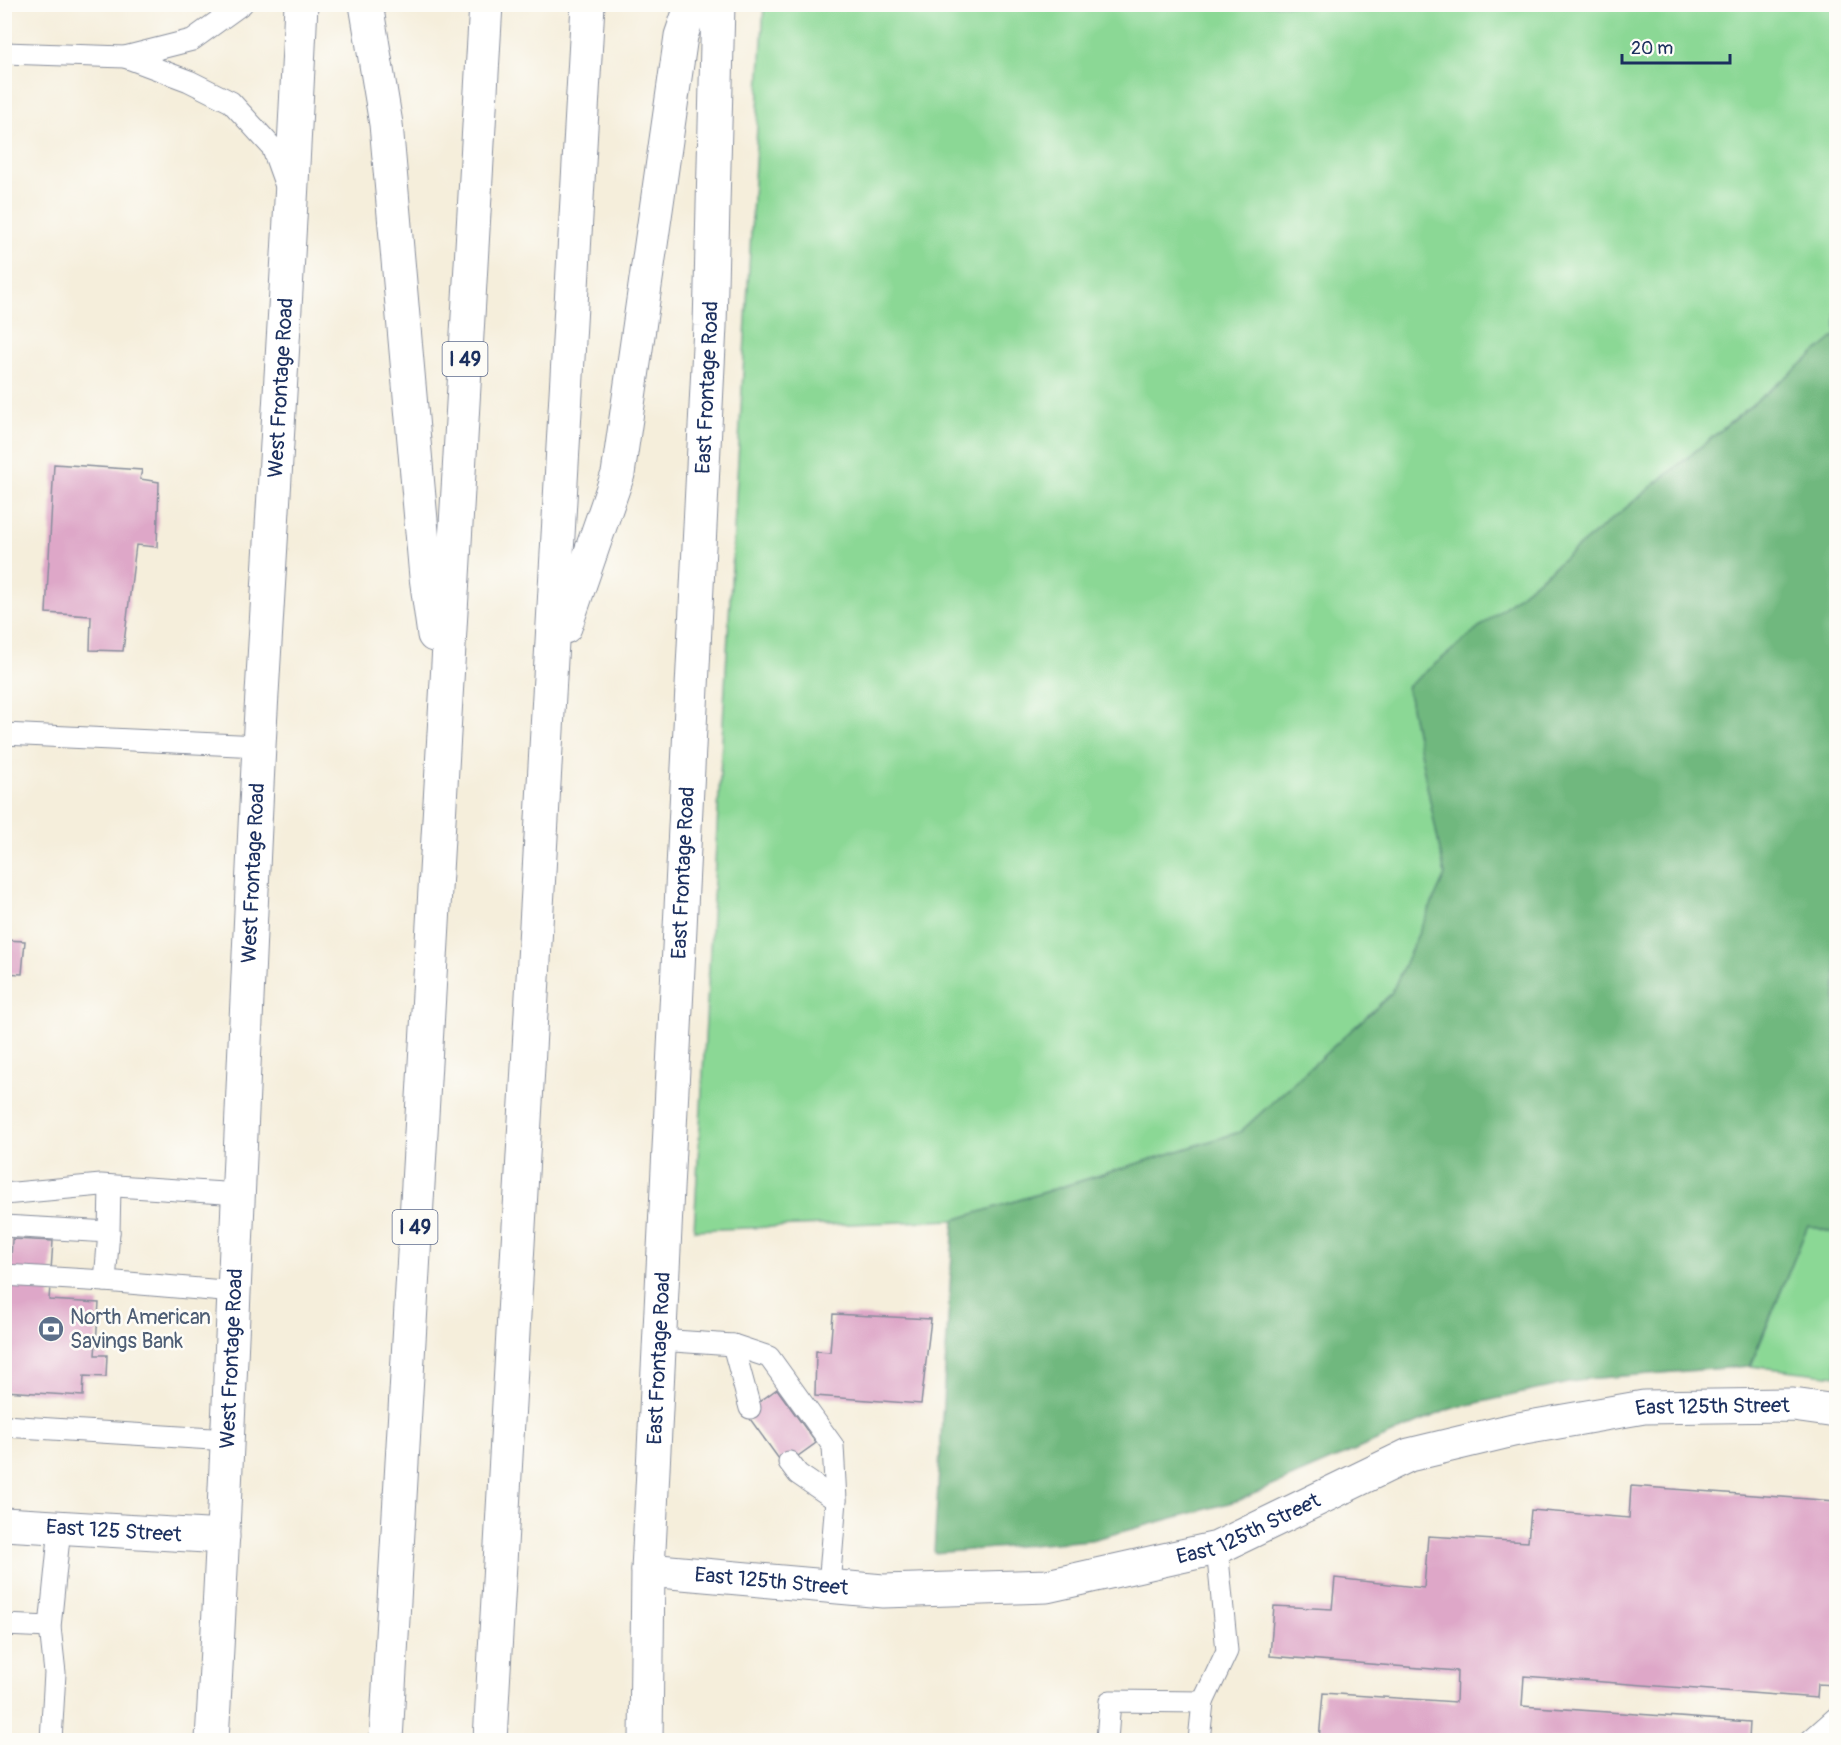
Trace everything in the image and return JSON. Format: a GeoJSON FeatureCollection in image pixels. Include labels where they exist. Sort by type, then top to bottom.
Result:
{"type":"FeatureCollection","features":[{"type":"Feature","properties":{"kind":"main road","name":"West Frontage Road"},"geometry":{"type":"LineString","coordinates":[[212,1740],[224,1537],[259,746],[292,204],[301,4]]}},
{"type":"Feature","properties":{"kind":"main road"},"geometry":{"type":"LineString","coordinates":[[366,4],[386,124],[425,565],[444,713]]}},
{"type":"Feature","properties":{"kind":"main road","name":"I 49"},"geometry":{"type":"LineString","coordinates":[[386,1740],[486,4]]}},
{"type":"Feature","properties":{"kind":"main road"},"geometry":{"type":"LineString","coordinates":[[490,1740],[588,4]]}},
{"type":"Feature","properties":{"kind":"main road"},"geometry":{"type":"LineString","coordinates":[[552,663],[618,474],[681,36],[692,4]]}},
{"type":"Feature","properties":{"kind":"main road","name":"East Frontage Road"},"geometry":{"type":"LineString","coordinates":[[645,1740],[648,1570],[709,350],[718,4]]}},
{"type":"Feature","properties":{"kind":"main road","name":"East 125th Street"},"geometry":{"type":"LineString","coordinates":[[648,1570],[883,1591],[1047,1586],[1217,1548],[1409,1455],[1513,1430],[1644,1407],[1793,1405],[1836,1411]]}},
{"type":"Feature","properties":{"kind":"main road","name":"East 125 Street"},"geometry":{"type":"LineString","coordinates":[[4,1524],[224,1537]]}},
{"type":"Feature","properties":{"kind":"lane"},"geometry":{"type":"LineString","coordinates":[[4,53],[124,57],[192,40],[242,4]]}},
{"type":"Feature","properties":{"kind":"lane"},"geometry":{"type":"LineString","coordinates":[[124,57],[189,81],[231,102],[272,147],[292,204]]}},
{"type":"Feature","properties":{"kind":"lane"},"geometry":{"type":"LineString","coordinates":[[4,734],[259,746]]}},
{"type":"Feature","properties":{"kind":"lane"},"geometry":{"type":"LineString","coordinates":[[4,1194],[110,1186],[239,1194]]}},
{"type":"Feature","properties":{"kind":"lane"},"geometry":{"type":"LineString","coordinates":[[105,1281],[110,1186]]}},
{"type":"Feature","properties":{"kind":"lane"},"geometry":{"type":"LineString","coordinates":[[4,1226],[109,1232]]}},
{"type":"Feature","properties":{"kind":"lane"},"geometry":{"type":"LineString","coordinates":[[4,1275],[235,1292]]}},
{"type":"Feature","properties":{"kind":"lane"},"geometry":{"type":"LineString","coordinates":[[659,1340],[733,1345],[769,1357],[833,1446],[836,1500],[829,1586]]}},
{"type":"Feature","properties":{"kind":"lane"},"geometry":{"type":"LineString","coordinates":[[733,1345],[750,1408]]}},
{"type":"Feature","properties":{"kind":"lane"},"geometry":{"type":"LineString","coordinates":[[4,1426],[228,1440]]}},
{"type":"Feature","properties":{"kind":"lane"},"geometry":{"type":"LineString","coordinates":[[789,1462],[798,1474],[836,1500]]}},
{"type":"Feature","properties":{"kind":"lane"},"geometry":{"type":"LineString","coordinates":[[51,1740],[55,1673],[50,1627],[60,1527]]}},
{"type":"Feature","properties":{"kind":"lane"},"geometry":{"type":"LineString","coordinates":[[1199,1740],[1203,1702],[1227,1652],[1217,1548]]}},
{"type":"Feature","properties":{"kind":"lane"},"geometry":{"type":"LineString","coordinates":[[4,1625],[50,1627]]}},
{"type":"Feature","properties":{"kind":"lane"},"geometry":{"type":"LineString","coordinates":[[1107,1740],[1110,1701],[1203,1702]]}},
{"type":"Feature","properties":{"kind":"lane"},"geometry":{"type":"LineString","coordinates":[[1811,1740],[1836,1718]]}},
{"type":"Feature","properties":{"kind":"green space"},"geometry":{"type":"Polygon","coordinates":[[[764,5],[1836,5],[1836,336],[1407,687],[1445,875],[1391,994],[1240,1132],[954,1220],[694,1230],[764,5]]]}},
{"type":"Feature","properties":{"kind":"green space"},"geometry":{"type":"Polygon","coordinates":[[[1836,336],[1836,1234],[1808,1225],[1750,1366],[1586,1379],[1450,1409],[1240,1500],[1091,1540],[934,1553],[954,1220],[1240,1132],[1391,994],[1445,875],[1407,687],[1836,336]]]}},
{"type":"Feature","properties":{"kind":"green space"},"geometry":{"type":"Polygon","coordinates":[[[1808,1225],[1836,1234],[1836,1376],[1751,1366],[1808,1225]]]}},
{"type":"Feature","properties":{"kind":"building"},"geometry":{"type":"Polygon","coordinates":[[[54,464],[142,470],[140,479],[159,482],[157,547],[136,545],[123,651],[90,650],[91,616],[46,613],[54,464]]]}},
{"type":"Feature","properties":{"kind":"building"},"geometry":{"type":"Polygon","coordinates":[[[4,940],[25,941],[22,974],[4,973],[4,940]]]}},
{"type":"Feature","properties":{"kind":"building","name":"North American Savings Bank"},"geometry":{"type":"Polygon","coordinates":[[[12,1239],[53,1241],[49,1300],[99,1303],[95,1355],[107,1355],[106,1377],[84,1376],[83,1396],[4,1391],[4,1297],[9,1298],[12,1239]]]}},
{"type":"Feature","properties":{"kind":"building"},"geometry":{"type":"Polygon","coordinates":[[[833,1314],[931,1319],[921,1404],[815,1396],[816,1351],[830,1352],[833,1314]]]}},
{"type":"Feature","properties":{"kind":"building"},"geometry":{"type":"Polygon","coordinates":[[[777,1389],[816,1443],[784,1466],[745,1412],[777,1389]]]}},
{"type":"Feature","properties":{"kind":"building"},"geometry":{"type":"Polygon","coordinates":[[[1631,1486],[1836,1501],[1836,1685],[1818,1684],[1817,1698],[1524,1676],[1522,1706],[1750,1722],[1749,1740],[1319,1740],[1323,1693],[1456,1702],[1457,1671],[1270,1656],[1274,1606],[1332,1609],[1335,1578],[1424,1588],[1428,1536],[1528,1542],[1531,1510],[1629,1518],[1631,1486]]]}},
{"type":"Feature","properties":{"kind":"place","name":"North American Savings Bank"},"geometry":{"type":"Point","coordinates":[51,1329]}}]}
